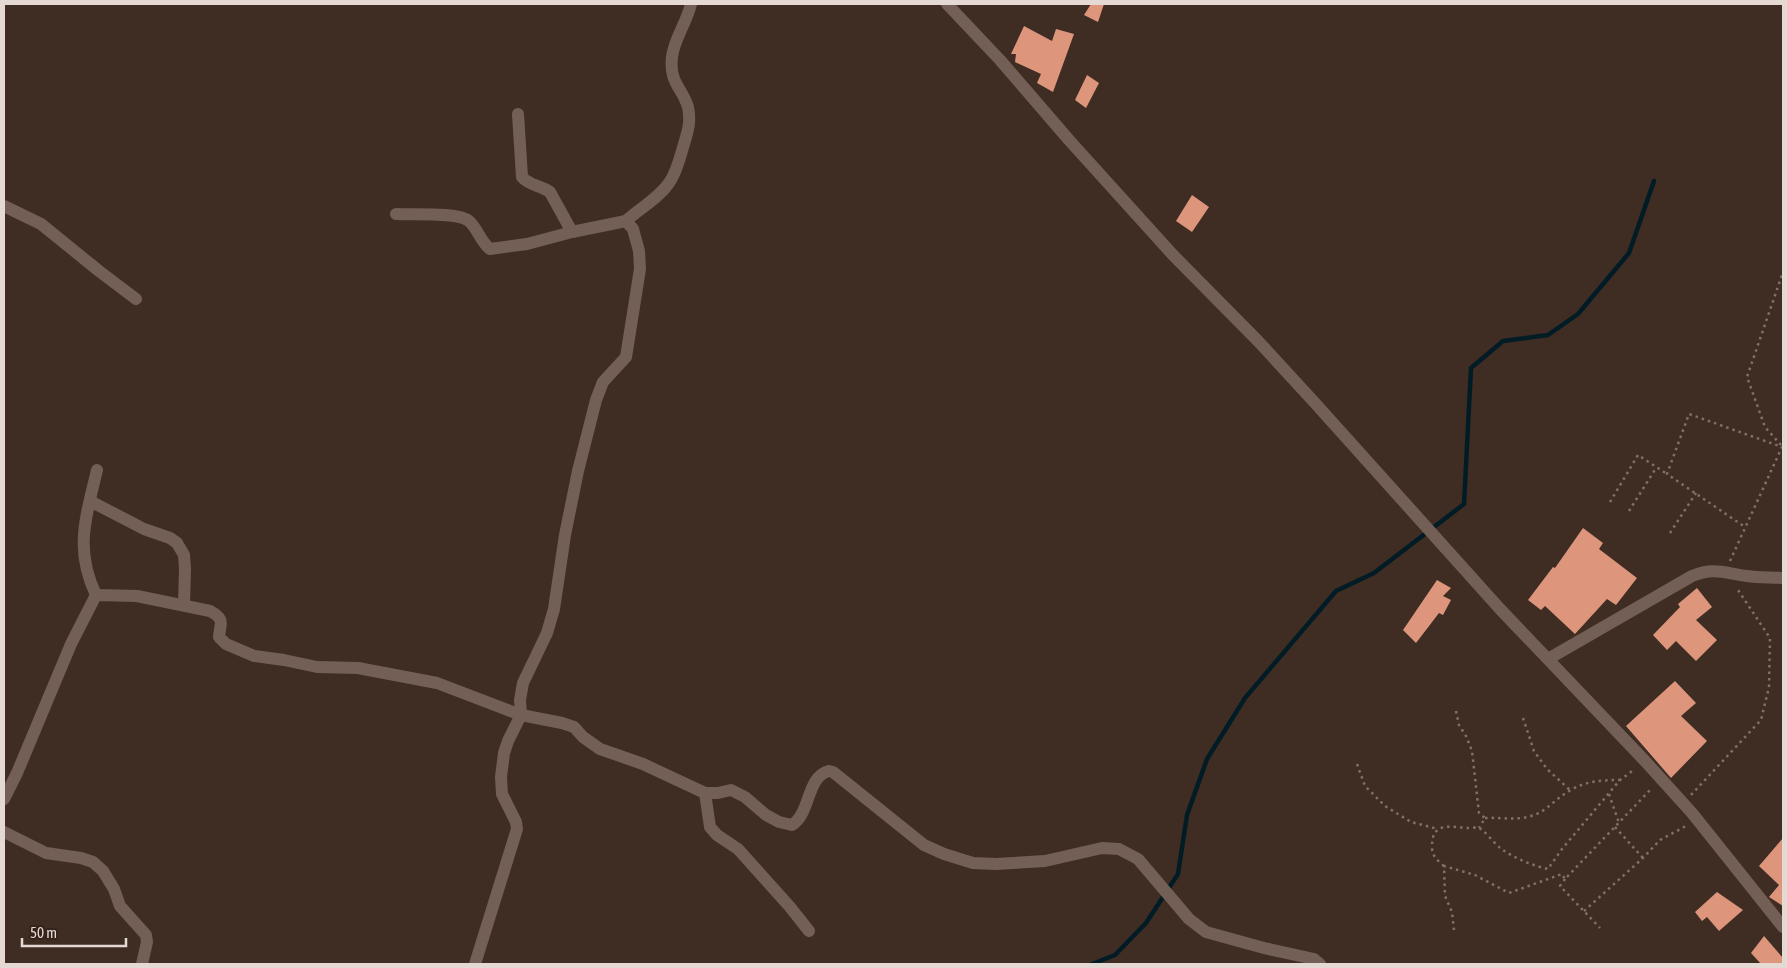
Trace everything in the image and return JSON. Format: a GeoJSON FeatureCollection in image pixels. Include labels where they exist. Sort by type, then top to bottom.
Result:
{"type":"FeatureCollection","features":[{"type":"Feature","properties":{"kind":"street"},"geometry":{"type":"LineString","coordinates":[[396,214],[458,216],[467,219],[490,249],[527,244],[572,232],[626,221],[658,195],[669,183],[679,163],[690,117],[687,104],[673,77],[672,56],[692,4]]}},
{"type":"Feature","properties":{"kind":"street"},"geometry":{"type":"LineString","coordinates":[[947,4],[1000,60],[1173,255],[1277,361],[1500,609],[1684,804],[1783,927]]}},
{"type":"Feature","properties":{"kind":"street"},"geometry":{"type":"LineString","coordinates":[[518,114],[522,177],[527,183],[544,188],[550,192],[572,232]]}},
{"type":"Feature","properties":{"kind":"street"},"geometry":{"type":"LineString","coordinates":[[4,206],[41,224],[136,299]]}},
{"type":"Feature","properties":{"kind":"street"},"geometry":{"type":"LineString","coordinates":[[475,964],[517,829],[516,822],[502,794],[501,777],[506,747],[520,715],[523,683],[547,634],[554,608],[578,471],[596,400],[603,382],[626,356],[640,269],[639,251],[633,229],[626,221]]}},
{"type":"Feature","properties":{"kind":"street"},"geometry":{"type":"LineString","coordinates":[[96,595],[87,574],[82,540],[97,470]]}},
{"type":"Feature","properties":{"kind":"street"},"geometry":{"type":"LineString","coordinates":[[90,501],[144,529],[170,538],[176,543],[184,555],[184,605]]}},
{"type":"Feature","properties":{"kind":"street"},"geometry":{"type":"LineString","coordinates":[[1548,658],[1704,571],[1725,571],[1748,576],[1783,578]]}},
{"type":"Feature","properties":{"kind":"street"},"geometry":{"type":"LineString","coordinates":[[96,595],[137,596],[210,611],[218,615],[222,623],[220,637],[226,644],[254,656],[317,667],[358,668],[437,683],[520,715],[562,723],[574,727],[583,737],[600,749],[643,764],[705,793],[731,790],[745,797],[779,822],[792,825],[796,822],[808,802],[818,777],[830,771],[924,845],[944,854],[973,863],[996,864],[1045,861],[1102,848],[1119,849],[1138,859],[1189,919],[1206,932],[1314,959],[1320,964]]}},
{"type":"Feature","properties":{"kind":"street"},"geometry":{"type":"LineString","coordinates":[[4,799],[17,773],[71,644],[96,595]]}},
{"type":"Feature","properties":{"kind":"street"},"geometry":{"type":"LineString","coordinates":[[705,793],[710,827],[717,835],[738,849],[809,931]]}},
{"type":"Feature","properties":{"kind":"street"},"geometry":{"type":"LineString","coordinates":[[4,832],[46,853],[81,858],[93,862],[103,871],[114,889],[120,906],[146,935],[147,942],[142,964]]}},
{"type":"Feature","properties":{"kind":"path"},"geometry":{"type":"LineString","coordinates":[[1782,446],[1765,427],[1747,377],[1783,272]]}},
{"type":"Feature","properties":{"kind":"path"},"geometry":{"type":"LineString","coordinates":[[1667,474],[1689,414],[1782,446]]}},
{"type":"Feature","properties":{"kind":"path"},"geometry":{"type":"LineString","coordinates":[[1684,804],[1761,720],[1769,687],[1770,638],[1725,571],[1782,446]]}},
{"type":"Feature","properties":{"kind":"path"},"geometry":{"type":"LineString","coordinates":[[1610,502],[1638,456],[1745,527]]}},
{"type":"Feature","properties":{"kind":"path"},"geometry":{"type":"LineString","coordinates":[[1630,511],[1656,467]]}},
{"type":"Feature","properties":{"kind":"path"},"geometry":{"type":"LineString","coordinates":[[1670,533],[1696,493]]}},
{"type":"Feature","properties":{"kind":"path"},"geometry":{"type":"LineString","coordinates":[[1456,711],[1459,725],[1472,751],[1479,812],[1485,818],[1499,817],[1509,820],[1525,818],[1539,813],[1570,790],[1587,783],[1620,780]]}},
{"type":"Feature","properties":{"kind":"path"},"geometry":{"type":"LineString","coordinates":[[1523,718],[1534,751],[1547,769],[1570,790]]}},
{"type":"Feature","properties":{"kind":"path"},"geometry":{"type":"LineString","coordinates":[[1357,764],[1365,786],[1385,806],[1411,822],[1438,828],[1445,826],[1479,828],[1500,848],[1517,858],[1548,869],[1562,849],[1620,780],[1645,761]]}},
{"type":"Feature","properties":{"kind":"path"},"geometry":{"type":"LineString","coordinates":[[1600,928],[1560,886],[1661,779]]}},
{"type":"Feature","properties":{"kind":"path"},"geometry":{"type":"LineString","coordinates":[[1608,794],[1619,823]]}},
{"type":"Feature","properties":{"kind":"path"},"geometry":{"type":"LineString","coordinates":[[1479,828],[1485,818]]}},
{"type":"Feature","properties":{"kind":"path"},"geometry":{"type":"LineString","coordinates":[[1584,911],[1643,858],[1660,840],[1697,820]]}},
{"type":"Feature","properties":{"kind":"path"},"geometry":{"type":"LineString","coordinates":[[1615,827],[1643,858]]}},
{"type":"Feature","properties":{"kind":"path"},"geometry":{"type":"LineString","coordinates":[[1438,828],[1433,837],[1432,849],[1436,860],[1444,866],[1475,875],[1509,893],[1562,874],[1565,879]]}},
{"type":"Feature","properties":{"kind":"path"},"geometry":{"type":"LineString","coordinates":[[1444,866],[1445,896],[1452,912],[1454,930]]}},
{"type":"Feature","properties":{"kind":"building"},"geometry":{"type":"Polygon","coordinates":[[[1091,4],[1104,4],[1098,22],[1084,15],[1091,4]]]}},
{"type":"Feature","properties":{"kind":"building"},"geometry":{"type":"Polygon","coordinates":[[[1024,26],[1052,41],[1056,29],[1074,34],[1053,92],[1037,83],[1041,74],[1015,62],[1016,54],[1011,54],[1024,26]]]}},
{"type":"Feature","properties":{"kind":"building"},"geometry":{"type":"Polygon","coordinates":[[[1087,75],[1099,83],[1086,108],[1075,100],[1087,75]]]}},
{"type":"Feature","properties":{"kind":"building"},"geometry":{"type":"Polygon","coordinates":[[[1192,195],[1209,207],[1192,232],[1176,221],[1192,195]]]}},
{"type":"Feature","properties":{"kind":"building"},"geometry":{"type":"Polygon","coordinates":[[[1583,528],[1603,543],[1599,549],[1637,578],[1616,605],[1607,599],[1575,634],[1545,606],[1541,610],[1528,600],[1553,567],[1555,568],[1583,528]]]}},
{"type":"Feature","properties":{"kind":"building"},"geometry":{"type":"Polygon","coordinates":[[[1437,580],[1451,588],[1443,596],[1451,600],[1443,615],[1439,613],[1416,643],[1403,630],[1437,580]]]}},
{"type":"Feature","properties":{"kind":"building"},"geometry":{"type":"Polygon","coordinates":[[[1697,588],[1712,607],[1696,620],[1717,640],[1696,661],[1676,641],[1667,650],[1653,635],[1680,607],[1678,604],[1697,588]]]}},
{"type":"Feature","properties":{"kind":"building"},"geometry":{"type":"Polygon","coordinates":[[[1675,681],[1696,703],[1681,716],[1707,741],[1671,778],[1626,726],[1675,681]]]}},
{"type":"Feature","properties":{"kind":"building"},"geometry":{"type":"Polygon","coordinates":[[[1783,838],[1783,906],[1769,897],[1779,885],[1759,866],[1783,838]]]}},
{"type":"Feature","properties":{"kind":"building"},"geometry":{"type":"Polygon","coordinates":[[[1717,892],[1743,910],[1719,931],[1707,917],[1702,921],[1695,912],[1717,892]]]}},
{"type":"Feature","properties":{"kind":"building"},"geometry":{"type":"Polygon","coordinates":[[[1764,936],[1783,958],[1783,964],[1761,964],[1751,953],[1764,936]]]}},
{"type":"Feature","properties":{"kind":"waterway"},"geometry":{"type":"LineString","coordinates":[[1092,964],[1115,955],[1146,923],[1178,874],[1187,815],[1207,759],[1245,698],[1336,591],[1374,573],[1464,504],[1471,368],[1503,341],[1548,335],[1578,314],[1629,253],[1654,181]]}}]}
